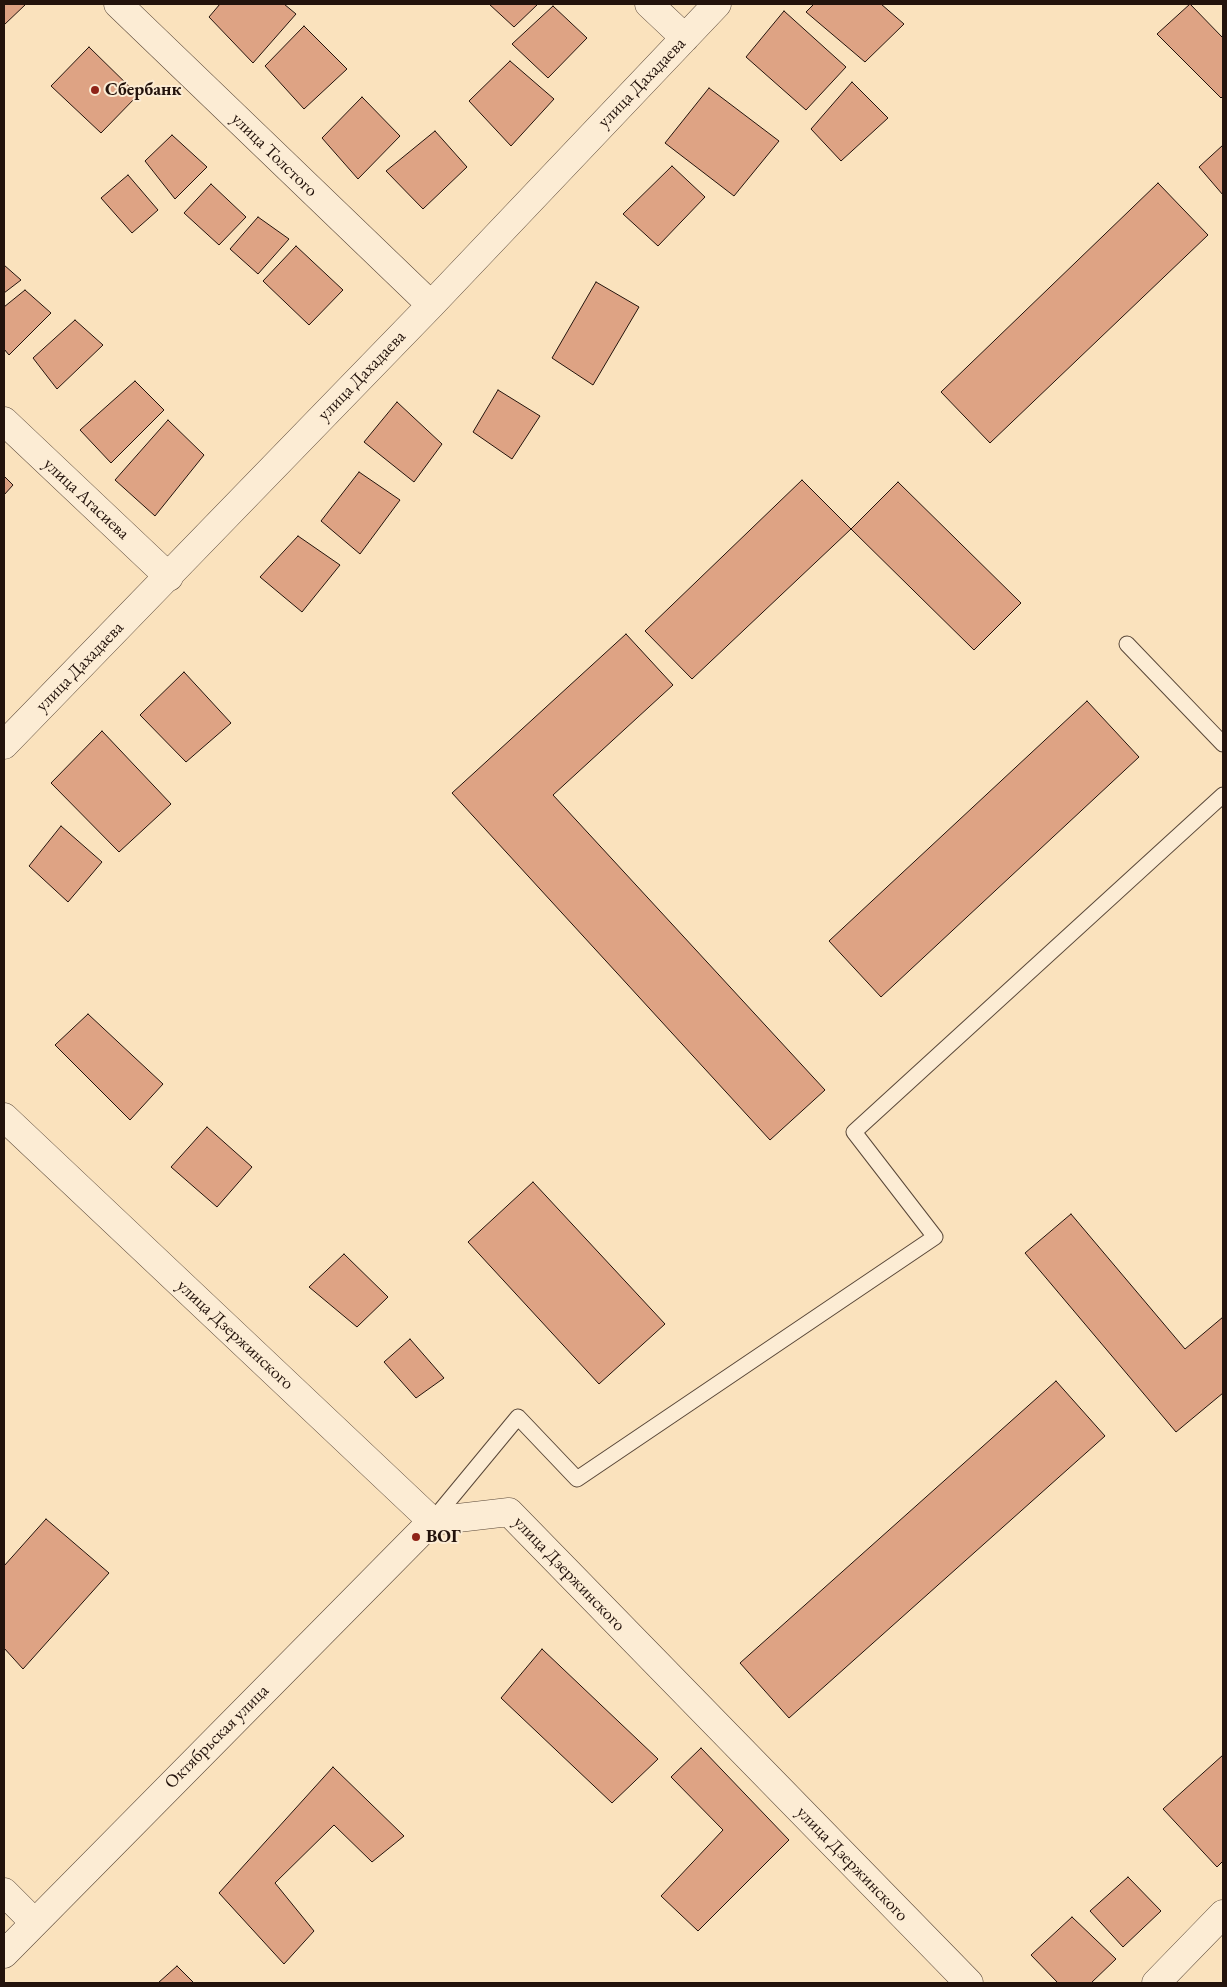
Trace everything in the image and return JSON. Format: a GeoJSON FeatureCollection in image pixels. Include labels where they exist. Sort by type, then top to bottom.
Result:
{"type":"FeatureCollection","features":[{"type":"Feature","properties":{"kind":"street","name":"улица Толстого"},"geometry":{"type":"LineString","coordinates":[[118,4],[431,305]]}},
{"type":"Feature","properties":{"kind":"street"},"geometry":{"type":"LineString","coordinates":[[649,4],[685,38]]}},
{"type":"Feature","properties":{"kind":"street","name":"улица Дахадаева"},"geometry":{"type":"LineString","coordinates":[[4,745],[431,305],[717,4]]}},
{"type":"Feature","properties":{"kind":"street","name":"улица Агасиева"},"geometry":{"type":"LineString","coordinates":[[4,421],[169,577]]}},
{"type":"Feature","properties":{"kind":"street","name":"улица Дзержинского"},"geometry":{"type":"LineString","coordinates":[[4,1117],[432,1521],[509,1512],[968,1983]]}},
{"type":"Feature","properties":{"kind":"street","name":"Октябрьская улица"},"geometry":{"type":"LineString","coordinates":[[4,1954],[432,1521]]}},
{"type":"Feature","properties":{"kind":"street"},"geometry":{"type":"LineString","coordinates":[[4,1892],[34,1922]]}},
{"type":"Feature","properties":{"kind":"street"},"geometry":{"type":"LineString","coordinates":[[1156,1983],[1223,1914]]}},
{"type":"Feature","properties":{"kind":"lane"},"geometry":{"type":"LineString","coordinates":[[1127,644],[1223,744]]}},
{"type":"Feature","properties":{"kind":"lane"},"geometry":{"type":"LineString","coordinates":[[432,1521],[518,1417],[577,1479],[934,1237],[854,1132],[1223,795]]}},
{"type":"Feature","properties":{"kind":"building"},"geometry":{"type":"Polygon","coordinates":[[[4,4],[26,4],[4,25],[4,4]]]}},
{"type":"Feature","properties":{"kind":"building"},"geometry":{"type":"Polygon","coordinates":[[[220,4],[284,4],[296,14],[253,63],[209,17],[220,4]]]}},
{"type":"Feature","properties":{"kind":"building"},"geometry":{"type":"Polygon","coordinates":[[[489,4],[538,4],[514,27],[489,4]]]}},
{"type":"Feature","properties":{"kind":"building"},"geometry":{"type":"Polygon","coordinates":[[[814,4],[881,4],[904,24],[865,62],[806,12],[814,4]]]}},
{"type":"Feature","properties":{"kind":"building"},"geometry":{"type":"Polygon","coordinates":[[[1190,4],[1223,38],[1223,96],[1221,98],[1157,34],[1190,4]]]}},
{"type":"Feature","properties":{"kind":"building"},"geometry":{"type":"Polygon","coordinates":[[[553,6],[587,38],[548,78],[512,44],[553,6]]]}},
{"type":"Feature","properties":{"kind":"building"},"geometry":{"type":"Polygon","coordinates":[[[784,11],[846,67],[806,110],[746,57],[784,11]]]}},
{"type":"Feature","properties":{"kind":"building"},"geometry":{"type":"Polygon","coordinates":[[[304,26],[347,69],[304,109],[265,66],[304,26]]]}},
{"type":"Feature","properties":{"kind":"building","name":"Сбербанк"},"geometry":{"type":"Polygon","coordinates":[[[89,47],[138,95],[101,133],[51,86],[89,47]]]}},
{"type":"Feature","properties":{"kind":"building"},"geometry":{"type":"Polygon","coordinates":[[[510,61],[554,99],[511,146],[469,101],[510,61]]]}},
{"type":"Feature","properties":{"kind":"building"},"geometry":{"type":"Polygon","coordinates":[[[852,82],[888,118],[841,161],[811,129],[852,82]]]}},
{"type":"Feature","properties":{"kind":"building"},"geometry":{"type":"Polygon","coordinates":[[[709,88],[779,141],[734,196],[665,143],[709,88]]]}},
{"type":"Feature","properties":{"kind":"building"},"geometry":{"type":"Polygon","coordinates":[[[362,97],[400,136],[358,179],[322,138],[362,97]]]}},
{"type":"Feature","properties":{"kind":"building"},"geometry":{"type":"Polygon","coordinates":[[[435,131],[467,167],[423,209],[386,171],[435,131]]]}},
{"type":"Feature","properties":{"kind":"building"},"geometry":{"type":"Polygon","coordinates":[[[172,135],[207,167],[175,199],[145,161],[172,135]]]}},
{"type":"Feature","properties":{"kind":"building"},"geometry":{"type":"Polygon","coordinates":[[[1223,145],[1223,195],[1199,167],[1223,145]]]}},
{"type":"Feature","properties":{"kind":"building"},"geometry":{"type":"Polygon","coordinates":[[[672,166],[705,197],[658,246],[623,214],[672,166]]]}},
{"type":"Feature","properties":{"kind":"building"},"geometry":{"type":"Polygon","coordinates":[[[128,175],[158,210],[132,233],[101,198],[128,175]]]}},
{"type":"Feature","properties":{"kind":"building"},"geometry":{"type":"Polygon","coordinates":[[[1158,183],[1208,235],[990,443],[941,392],[1158,183]]]}},
{"type":"Feature","properties":{"kind":"building"},"geometry":{"type":"Polygon","coordinates":[[[211,184],[246,217],[219,245],[184,213],[211,184]]]}},
{"type":"Feature","properties":{"kind":"building"},"geometry":{"type":"Polygon","coordinates":[[[258,217],[289,239],[258,274],[230,249],[258,217]]]}},
{"type":"Feature","properties":{"kind":"building"},"geometry":{"type":"Polygon","coordinates":[[[296,246],[343,290],[309,325],[263,281],[296,246]]]}},
{"type":"Feature","properties":{"kind":"building"},"geometry":{"type":"Polygon","coordinates":[[[4,265],[21,280],[4,293],[4,265]]]}},
{"type":"Feature","properties":{"kind":"building"},"geometry":{"type":"Polygon","coordinates":[[[596,282],[639,307],[593,385],[552,358],[596,282]]]}},
{"type":"Feature","properties":{"kind":"building"},"geometry":{"type":"Polygon","coordinates":[[[25,290],[51,313],[9,355],[4,349],[4,307],[25,290]]]}},
{"type":"Feature","properties":{"kind":"building"},"geometry":{"type":"Polygon","coordinates":[[[75,320],[103,345],[57,389],[33,358],[75,320]]]}},
{"type":"Feature","properties":{"kind":"building"},"geometry":{"type":"Polygon","coordinates":[[[135,381],[164,410],[111,463],[80,430],[135,381]]]}},
{"type":"Feature","properties":{"kind":"building"},"geometry":{"type":"Polygon","coordinates":[[[498,390],[540,416],[512,459],[473,432],[498,390]]]}},
{"type":"Feature","properties":{"kind":"building"},"geometry":{"type":"Polygon","coordinates":[[[397,402],[442,444],[414,482],[364,442],[397,402]]]}},
{"type":"Feature","properties":{"kind":"building"},"geometry":{"type":"Polygon","coordinates":[[[168,420],[204,455],[155,516],[115,480],[168,420]]]}},
{"type":"Feature","properties":{"kind":"building"},"geometry":{"type":"Polygon","coordinates":[[[359,472],[400,500],[360,554],[321,521],[359,472]]]}},
{"type":"Feature","properties":{"kind":"building"},"geometry":{"type":"Polygon","coordinates":[[[4,476],[13,485],[4,495],[4,476]]]}},
{"type":"Feature","properties":{"kind":"building"},"geometry":{"type":"Polygon","coordinates":[[[802,480],[851,529],[692,679],[645,631],[802,480]]]}},
{"type":"Feature","properties":{"kind":"building"},"geometry":{"type":"Polygon","coordinates":[[[898,482],[1021,603],[974,650],[851,529],[898,482]]]}},
{"type":"Feature","properties":{"kind":"building"},"geometry":{"type":"Polygon","coordinates":[[[298,536],[340,565],[302,612],[260,577],[298,536]]]}},
{"type":"Feature","properties":{"kind":"building"},"geometry":{"type":"Polygon","coordinates":[[[626,634],[673,685],[553,795],[825,1090],[770,1140],[452,793],[626,634]]]}},
{"type":"Feature","properties":{"kind":"building"},"geometry":{"type":"Polygon","coordinates":[[[184,672],[231,723],[186,762],[140,715],[184,672]]]}},
{"type":"Feature","properties":{"kind":"building"},"geometry":{"type":"Polygon","coordinates":[[[1087,701],[1139,757],[881,997],[829,941],[1087,701]]]}},
{"type":"Feature","properties":{"kind":"building"},"geometry":{"type":"Polygon","coordinates":[[[102,731],[171,804],[119,852],[51,783],[102,731]]]}},
{"type":"Feature","properties":{"kind":"building"},"geometry":{"type":"Polygon","coordinates":[[[61,826],[102,862],[68,902],[29,866],[61,826]]]}},
{"type":"Feature","properties":{"kind":"building"},"geometry":{"type":"Polygon","coordinates":[[[88,1014],[163,1084],[130,1120],[55,1045],[88,1014]]]}},
{"type":"Feature","properties":{"kind":"building"},"geometry":{"type":"Polygon","coordinates":[[[207,1127],[252,1167],[217,1207],[171,1167],[207,1127]]]}},
{"type":"Feature","properties":{"kind":"building"},"geometry":{"type":"Polygon","coordinates":[[[533,1182],[665,1324],[599,1384],[468,1242],[533,1182]]]}},
{"type":"Feature","properties":{"kind":"building"},"geometry":{"type":"Polygon","coordinates":[[[1071,1214],[1185,1349],[1223,1317],[1223,1393],[1176,1432],[1025,1253],[1071,1214]]]}},
{"type":"Feature","properties":{"kind":"building"},"geometry":{"type":"Polygon","coordinates":[[[344,1254],[388,1297],[357,1327],[309,1287],[344,1254]]]}},
{"type":"Feature","properties":{"kind":"building"},"geometry":{"type":"Polygon","coordinates":[[[410,1339],[444,1378],[416,1398],[384,1362],[410,1339]]]}},
{"type":"Feature","properties":{"kind":"building"},"geometry":{"type":"Polygon","coordinates":[[[1056,1381],[1105,1436],[789,1718],[740,1663],[1056,1381]]]}},
{"type":"Feature","properties":{"kind":"building"},"geometry":{"type":"Polygon","coordinates":[[[46,1519],[109,1573],[23,1669],[4,1648],[4,1566],[46,1519]]]}},
{"type":"Feature","properties":{"kind":"building"},"geometry":{"type":"Polygon","coordinates":[[[542,1649],[658,1759],[612,1803],[501,1698],[542,1649]]]}},
{"type":"Feature","properties":{"kind":"building"},"geometry":{"type":"Polygon","coordinates":[[[701,1748],[789,1840],[698,1931],[661,1896],[723,1830],[671,1777],[701,1748]]]}},
{"type":"Feature","properties":{"kind":"building"},"geometry":{"type":"Polygon","coordinates":[[[1223,1755],[1223,1861],[1217,1867],[1163,1809],[1223,1755]]]}},
{"type":"Feature","properties":{"kind":"building"},"geometry":{"type":"Polygon","coordinates":[[[333,1767],[404,1836],[372,1862],[334,1825],[275,1883],[314,1931],[284,1964],[219,1893],[333,1767]]]}},
{"type":"Feature","properties":{"kind":"building"},"geometry":{"type":"Polygon","coordinates":[[[1128,1877],[1161,1911],[1123,1947],[1090,1911],[1128,1877]]]}},
{"type":"Feature","properties":{"kind":"building"},"geometry":{"type":"Polygon","coordinates":[[[1072,1917],[1116,1959],[1091,1983],[1058,1983],[1031,1955],[1072,1917]]]}},
{"type":"Feature","properties":{"kind":"building"},"geometry":{"type":"Polygon","coordinates":[[[177,1966],[194,1983],[158,1983],[177,1966]]]}},
{"type":"Feature","properties":{"kind":"place","name":"Сбербанк"},"geometry":{"type":"Point","coordinates":[95,90]}},
{"type":"Feature","properties":{"kind":"place","name":"ВОГ"},"geometry":{"type":"Point","coordinates":[416,1537]}}]}
